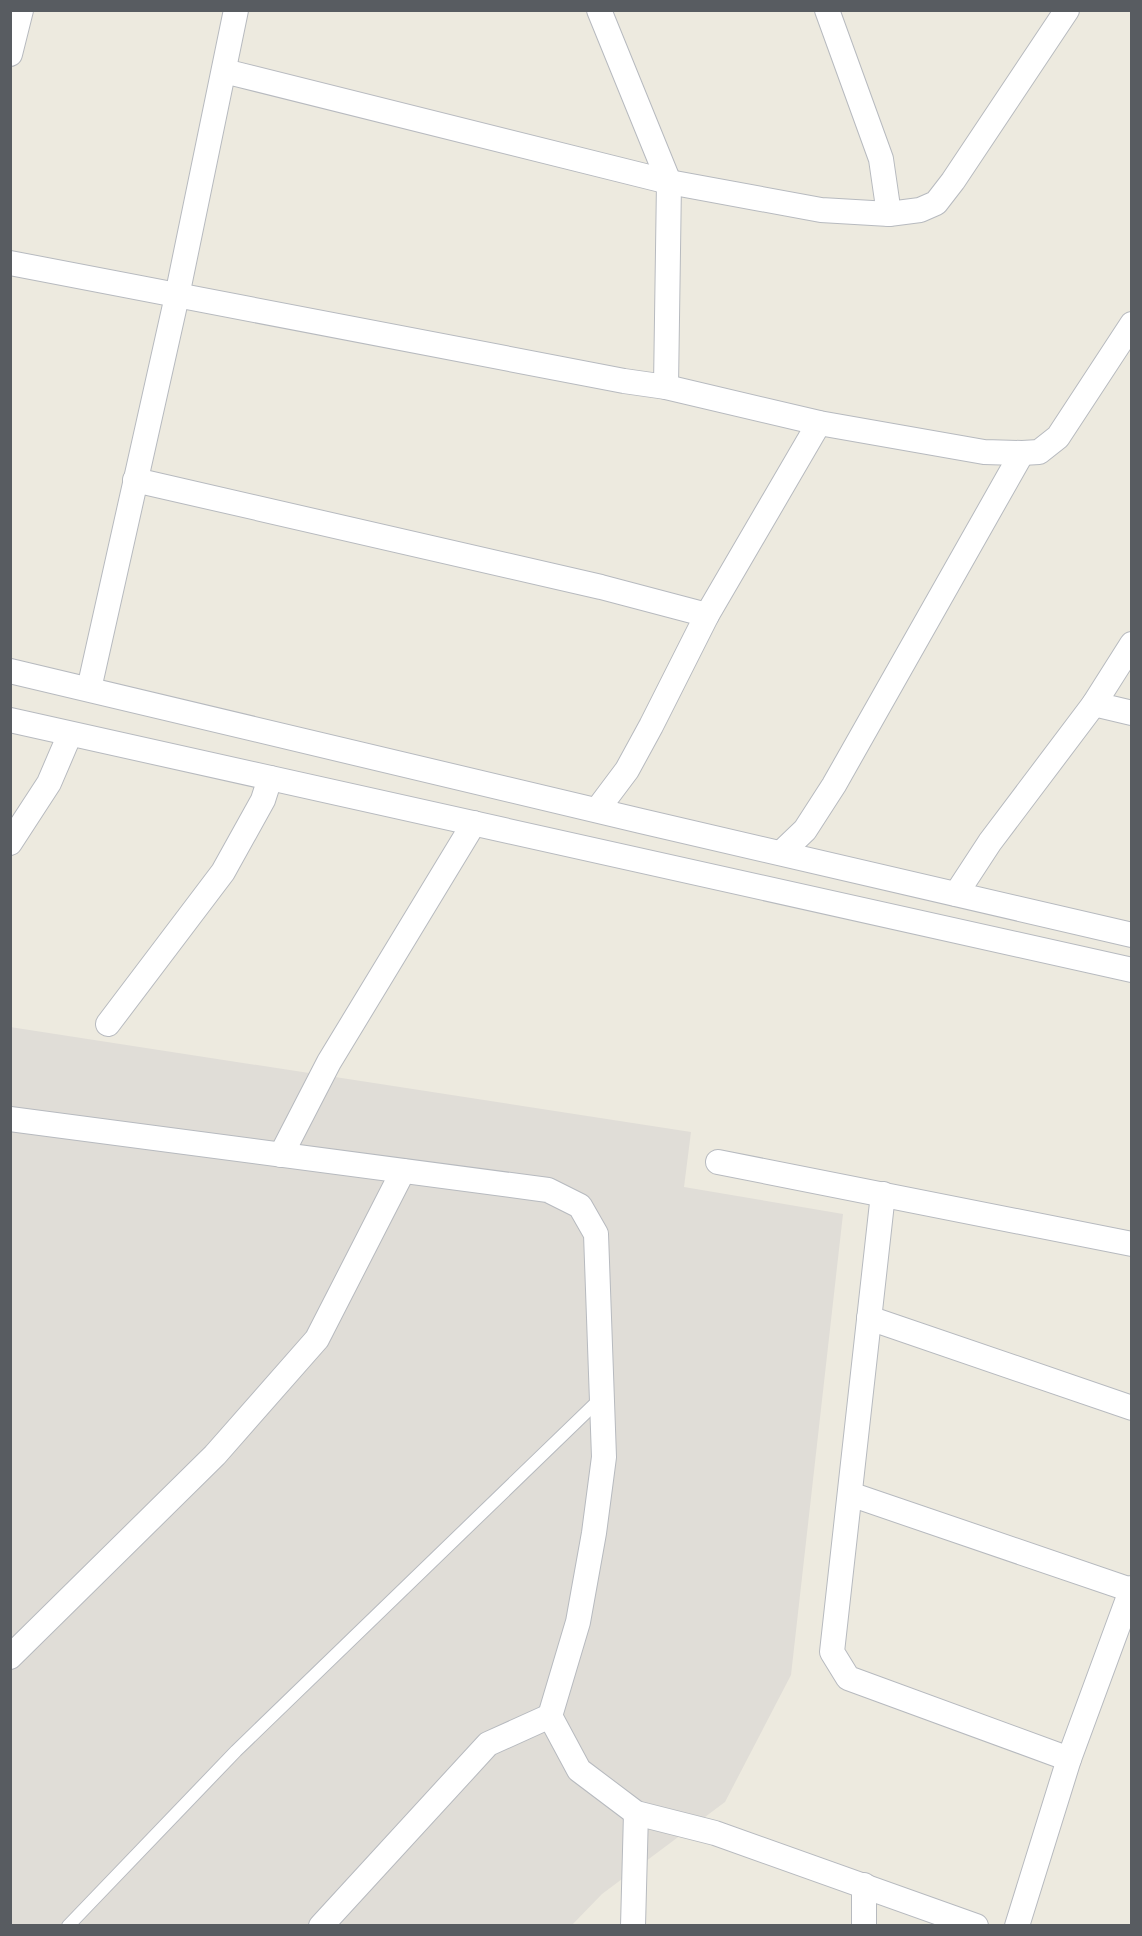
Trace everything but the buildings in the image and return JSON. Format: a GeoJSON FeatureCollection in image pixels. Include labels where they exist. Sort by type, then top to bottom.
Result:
{"type":"FeatureCollection","features":[{"type":"Feature","properties":{"kind":"street"},"geometry":{"type":"LineString","coordinates":[[10,54],[21,10]]}},
{"type":"Feature","properties":{"kind":"street"},"geometry":{"type":"LineString","coordinates":[[89,689],[177,296],[236,10]]}},
{"type":"Feature","properties":{"kind":"street"},"geometry":{"type":"LineString","coordinates":[[599,10],[669,182],[666,387]]}},
{"type":"Feature","properties":{"kind":"street"},"geometry":{"type":"LineString","coordinates":[[827,10],[881,159],[889,214]]}},
{"type":"Feature","properties":{"kind":"street"},"geometry":{"type":"LineString","coordinates":[[224,71],[669,182],[821,210],[889,214],[920,210],[936,203],[954,181],[1067,10]]}},
{"type":"Feature","properties":{"kind":"street"},"geometry":{"type":"LineString","coordinates":[[10,263],[624,381],[666,387],[819,423],[984,452],[1039,452],[1058,437],[1131,324]]}},
{"type":"Feature","properties":{"kind":"street"},"geometry":{"type":"LineString","coordinates":[[597,810],[627,770],[707,615],[819,423]]}},
{"type":"Feature","properties":{"kind":"street"},"geometry":{"type":"LineString","coordinates":[[781,853],[805,830],[834,785],[1022,453]]}},
{"type":"Feature","properties":{"kind":"street"},"geometry":{"type":"LineString","coordinates":[[135,480],[601,587],[707,615]]}},
{"type":"Feature","properties":{"kind":"street"},"geometry":{"type":"LineString","coordinates":[[956,894],[990,842],[1094,704],[1131,644]]}},
{"type":"Feature","properties":{"kind":"street"},"geometry":{"type":"LineString","coordinates":[[10,670],[1131,934]]}},
{"type":"Feature","properties":{"kind":"street"},"geometry":{"type":"LineString","coordinates":[[1094,704],[1131,713]]}},
{"type":"Feature","properties":{"kind":"street"},"geometry":{"type":"LineString","coordinates":[[10,720],[1131,970]]}},
{"type":"Feature","properties":{"kind":"street"},"geometry":{"type":"LineString","coordinates":[[10,843],[49,783],[70,734]]}},
{"type":"Feature","properties":{"kind":"street"},"geometry":{"type":"LineString","coordinates":[[108,1024],[224,872],[263,800],[270,778]]}},
{"type":"Feature","properties":{"kind":"street"},"geometry":{"type":"LineString","coordinates":[[281,1155],[329,1062],[474,824]]}},
{"type":"Feature","properties":{"kind":"street"},"geometry":{"type":"LineString","coordinates":[[10,1119],[548,1190],[580,1206],[596,1234],[604,1457],[594,1533],[578,1622],[550,1716],[579,1770],[636,1813],[715,1833],[976,1926]]}},
{"type":"Feature","properties":{"kind":"street"},"geometry":{"type":"LineString","coordinates":[[718,1162],[1131,1244]]}},
{"type":"Feature","properties":{"kind":"street"},"geometry":{"type":"LineString","coordinates":[[10,1656],[215,1455],[317,1339],[403,1171]]}},
{"type":"Feature","properties":{"kind":"street"},"geometry":{"type":"LineString","coordinates":[[883,1194],[832,1652],[848,1678],[1069,1759]]}},
{"type":"Feature","properties":{"kind":"street"},"geometry":{"type":"LineString","coordinates":[[869,1318],[1131,1408]]}},
{"type":"Feature","properties":{"kind":"street"},"geometry":{"type":"LineString","coordinates":[[850,1494],[1131,1589],[1069,1759],[1017,1926]]}},
{"type":"Feature","properties":{"kind":"street"},"geometry":{"type":"LineString","coordinates":[[321,1926],[488,1743],[550,1716]]}},
{"type":"Feature","properties":{"kind":"street"},"geometry":{"type":"LineString","coordinates":[[633,1926],[636,1813]]}},
{"type":"Feature","properties":{"kind":"street"},"geometry":{"type":"LineString","coordinates":[[864,1885],[864,1926]]}},
{"type":"Feature","properties":{"kind":"lane"},"geometry":{"type":"LineString","coordinates":[[68,1926],[236,1751],[603,1396]]}},
{"type":"Feature","properties":{"kind":"shaded area"},"geometry":{"type":"Polygon","coordinates":[[[10,1027],[691,1132],[684,1187],[843,1214],[791,1675],[725,1802],[602,1894],[572,1925],[11,1925],[10,1027]]]}}]}
